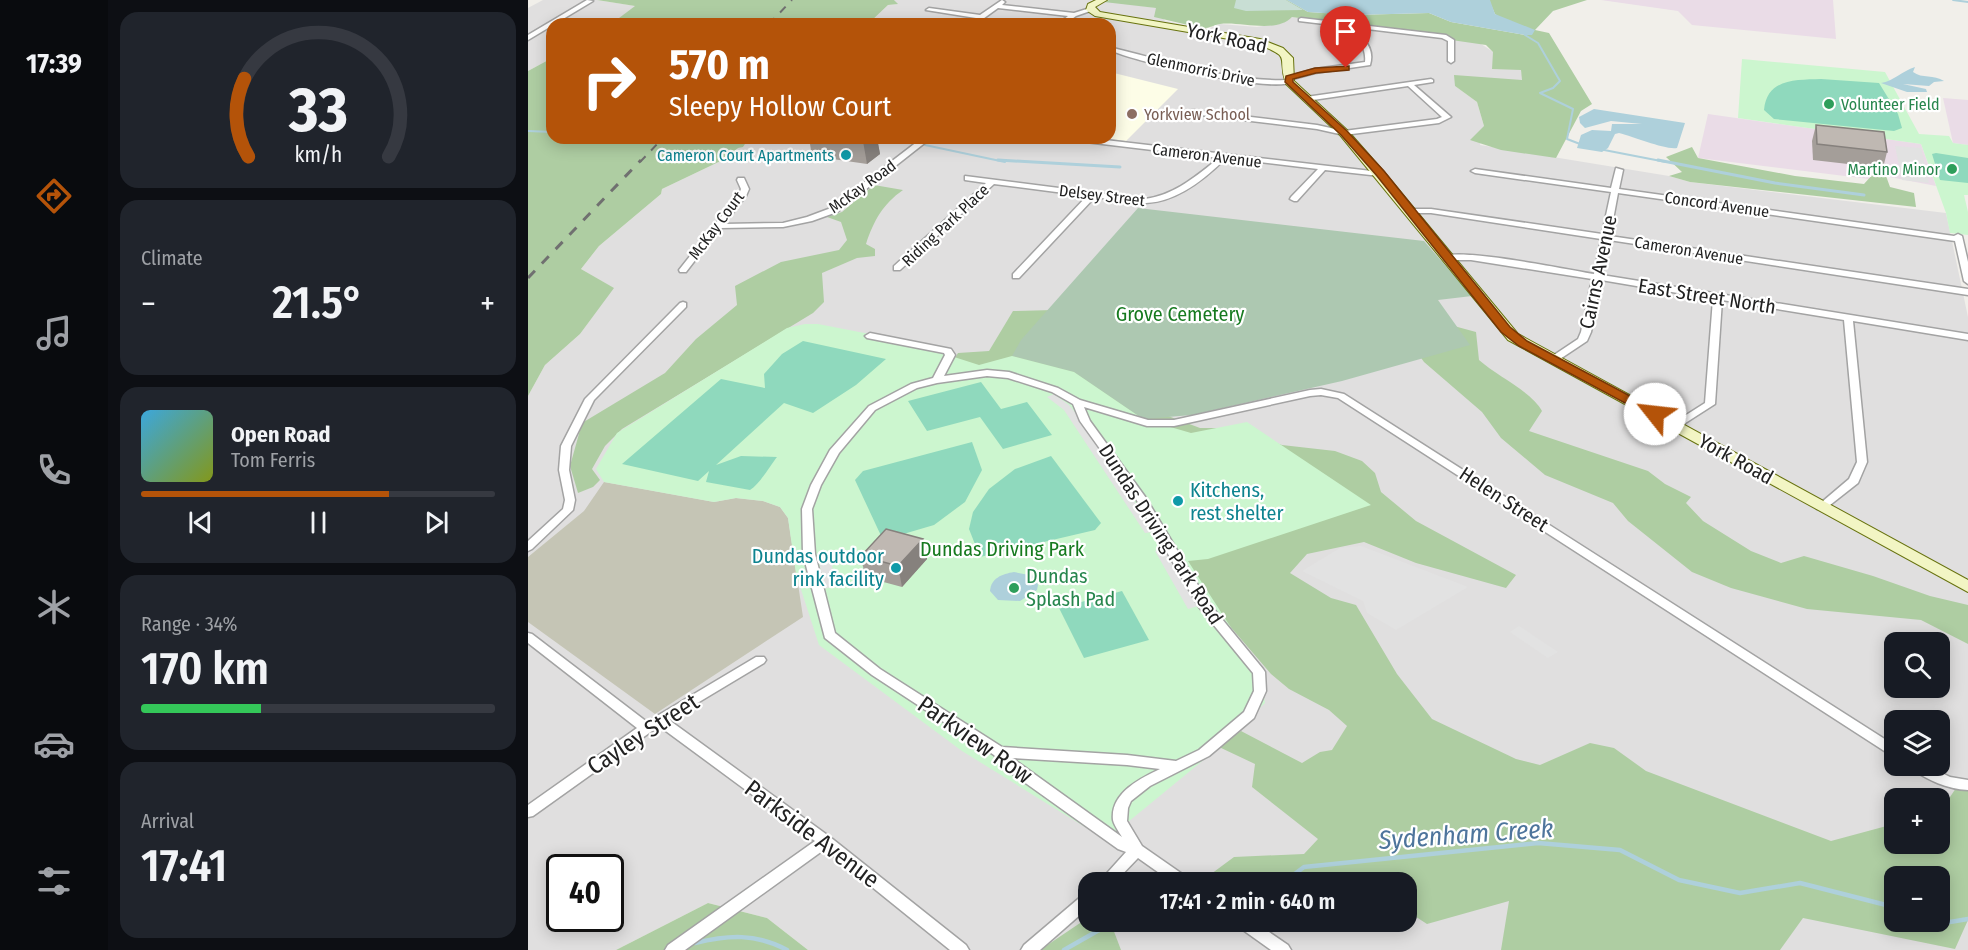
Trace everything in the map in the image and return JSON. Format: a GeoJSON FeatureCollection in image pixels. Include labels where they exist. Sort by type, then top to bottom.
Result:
{"type":"FeatureCollection","features":[{"type":"Feature","properties":{"kind":"street"},"geometry":{"type":"LineString","coordinates":[[929,10],[981,17],[1004,0]]}},
{"type":"Feature","properties":{"kind":"street"},"geometry":{"type":"LineString","coordinates":[[1070,18],[1090,10],[1091,6],[1103,0]]}},
{"type":"Feature","properties":{"kind":"street"},"geometry":{"type":"LineString","coordinates":[[562,18],[590,1]]}},
{"type":"Feature","properties":{"kind":"street"},"geometry":{"type":"LineString","coordinates":[[997,6],[1074,15]]}},
{"type":"Feature","properties":{"kind":"street","name":"York Road"},"geometry":{"type":"LineString","coordinates":[[1090,10],[1098,14],[1269,45],[1288,58],[1289,80],[1306,99],[1344,133],[1380,174],[1505,330],[1523,343],[1968,587]]}},
{"type":"Feature","properties":{"kind":"street"},"geometry":{"type":"LineString","coordinates":[[1301,20],[1448,38],[1451,62]]}},
{"type":"Feature","properties":{"kind":"street"},"geometry":{"type":"LineString","coordinates":[[1341,25],[1341,28],[1355,34],[1374,28]]}},
{"type":"Feature","properties":{"kind":"street"},"geometry":{"type":"LineString","coordinates":[[528,38],[546,27]]}},
{"type":"Feature","properties":{"kind":"street","name":"Glenmorris Drive"},"geometry":{"type":"LineString","coordinates":[[1116,51],[1223,75],[1259,81],[1289,80],[1315,71],[1368,64],[1368,50],[1355,34]]}},
{"type":"Feature","properties":{"kind":"street"},"geometry":{"type":"LineString","coordinates":[[1306,99],[1431,81]]}},
{"type":"Feature","properties":{"kind":"street"},"geometry":{"type":"LineString","coordinates":[[1192,112],[1317,127],[1344,133],[1439,121],[1447,117],[1410,85]]}},
{"type":"Feature","properties":{"kind":"street","name":"McKay Road"},"geometry":{"type":"LineString","coordinates":[[720,225],[783,225],[834,210],[919,144]]}},
{"type":"Feature","properties":{"kind":"street","name":"Cameron Avenue"},"geometry":{"type":"LineString","coordinates":[[1115,144],[1380,174]]}},
{"type":"Feature","properties":{"kind":"street","name":"Delsey Street"},"geometry":{"type":"LineString","coordinates":[[968,178],[1145,201],[1172,197],[1223,158]]}},
{"type":"Feature","properties":{"kind":"street"},"geometry":{"type":"LineString","coordinates":[[1294,199],[1322,169]]}},
{"type":"Feature","properties":{"kind":"street","name":"Cairns Avenue"},"geometry":{"type":"LineString","coordinates":[[1554,359],[1582,341],[1599,279],[1619,170]]}},
{"type":"Feature","properties":{"kind":"street","name":"Concord Avenue"},"geometry":{"type":"LineString","coordinates":[[1475,171],[1958,238],[1968,281]]}},
{"type":"Feature","properties":{"kind":"street","name":"McKay Court"},"geometry":{"type":"LineString","coordinates":[[682,270],[720,225],[746,189],[741,180]]}},
{"type":"Feature","properties":{"kind":"street","name":"Riding Park Place"},"geometry":{"type":"LineString","coordinates":[[897,268],[992,181]]}},
{"type":"Feature","properties":{"kind":"street"},"geometry":{"type":"LineString","coordinates":[[1016,276],[1093,194]]}},
{"type":"Feature","properties":{"kind":"street","name":"Cameron Avenue"},"geometry":{"type":"LineString","coordinates":[[1410,211],[1431,211],[1968,292]]}},
{"type":"Feature","properties":{"kind":"street","name":"East Street North"},"geometry":{"type":"LineString","coordinates":[[1446,257],[1471,257],[1968,337]]}},
{"type":"Feature","properties":{"kind":"street"},"geometry":{"type":"LineString","coordinates":[[1676,426],[1710,404],[1718,297]]}},
{"type":"Feature","properties":{"kind":"street"},"geometry":{"type":"LineString","coordinates":[[528,547],[568,510],[570,500],[564,470],[566,446],[590,399],[683,305]]}},
{"type":"Feature","properties":{"kind":"street"},"geometry":{"type":"LineString","coordinates":[[1821,507],[1854,481],[1860,472],[1862,462],[1848,318]]}},
{"type":"Feature","properties":{"kind":"street"},"geometry":{"type":"LineString","coordinates":[[870,336],[948,351],[950,356],[937,380]]}},
{"type":"Feature","properties":{"kind":"street"},"geometry":{"type":"LineString","coordinates":[[937,380],[987,373],[1009,375],[1055,390],[1077,402]]}},
{"type":"Feature","properties":{"kind":"street","name":"Parkview Row"},"geometry":{"type":"LineString","coordinates":[[937,380],[914,386],[872,408],[834,452],[816,484],[807,509],[809,554],[829,635],[842,648],[999,752],[1011,765],[1124,845],[1137,850],[1169,872]]}},
{"type":"Feature","properties":{"kind":"street","name":"Helen Street"},"geometry":{"type":"LineString","coordinates":[[1077,402],[1147,423],[1174,423],[1310,393],[1321,392],[1341,396],[1884,745]]}},
{"type":"Feature","properties":{"kind":"street","name":"Dundas Driving Park Road"},"geometry":{"type":"LineString","coordinates":[[1077,402],[1085,421],[1119,466],[1162,532],[1203,604],[1259,672],[1260,692],[1249,715],[1204,753],[1145,782],[1126,798],[1121,808],[1120,821],[1137,850]]}},
{"type":"Feature","properties":{"kind":"street"},"geometry":{"type":"LineString","coordinates":[[528,637],[646,728]]}},
{"type":"Feature","properties":{"kind":"street","name":"Cayley Street"},"geometry":{"type":"LineString","coordinates":[[528,812],[646,728],[662,721],[760,660]]}},
{"type":"Feature","properties":{"kind":"street","name":"Parkside Avenue"},"geometry":{"type":"LineString","coordinates":[[662,721],[825,841],[961,950]]}},
{"type":"Feature","properties":{"kind":"street"},"geometry":{"type":"LineString","coordinates":[[999,752],[1126,760],[1178,766]]}},
{"type":"Feature","properties":{"kind":"street"},"geometry":{"type":"LineString","coordinates":[[1937,776],[1952,784],[1968,785]]}},
{"type":"Feature","properties":{"kind":"street"},"geometry":{"type":"LineString","coordinates":[[673,950],[825,841]]}},
{"type":"Feature","properties":{"kind":"street"},"geometry":{"type":"LineString","coordinates":[[1116,872],[1137,850]]}},
{"type":"Feature","properties":{"kind":"street"},"geometry":{"type":"LineString","coordinates":[[1029,950],[1078,907]]}},
{"type":"Feature","properties":{"kind":"street"},"geometry":{"type":"LineString","coordinates":[[1256,932],[1283,950]]}},
{"type":"Feature","properties":{"kind":"shaded area"},"geometry":{"type":"Polygon","coordinates":[[[543,0],[597,0],[636,6],[619,18],[546,18],[546,61],[528,71],[528,8],[543,0]]]}},
{"type":"Feature","properties":{"kind":"shaded area"},"geometry":{"type":"Polygon","coordinates":[[[894,0],[1109,0],[1106,1],[1157,8],[1165,21],[1208,29],[1220,24],[1257,27],[1282,23],[1292,17],[1478,42],[1521,70],[1523,80],[1455,86],[1477,102],[1484,126],[1480,145],[1669,176],[1690,182],[1946,213],[1968,317],[1968,950],[808,950],[767,918],[708,903],[616,950],[528,950],[528,396],[545,365],[580,334],[613,288],[581,269],[599,246],[661,194],[662,189],[727,158],[738,147],[743,147],[745,144],[1116,144],[1116,18],[874,18],[888,5],[897,4],[894,0]]]}},
{"type":"Feature","properties":{"kind":"shaded area"},"geometry":{"type":"Polygon","coordinates":[[[1236,0],[1286,0],[1303,10],[1246,11],[1234,8],[1236,0]]]}},
{"type":"Feature","properties":{"kind":"shaded area"},"geometry":{"type":"Polygon","coordinates":[[[1601,0],[1833,0],[1836,39],[1692,25],[1678,11],[1601,0]]]}},
{"type":"Feature","properties":{"kind":"shaded area","name":"Yorkview School"},"geometry":{"type":"Polygon","coordinates":[[[1116,74],[1178,89],[1126,141],[1116,140],[1116,74]]]}},
{"type":"Feature","properties":{"kind":"shaded area"},"geometry":{"type":"Polygon","coordinates":[[[1943,98],[1968,100],[1968,145],[1953,143],[1943,98]]]}},
{"type":"Feature","properties":{"kind":"shaded area"},"geometry":{"type":"Polygon","coordinates":[[[1708,114],[1921,144],[1936,186],[1874,174],[1869,179],[1698,158],[1708,114]]]}},
{"type":"Feature","properties":{"kind":"shaded area"},"geometry":{"type":"Polygon","coordinates":[[[1895,146],[1921,148],[1929,183],[1902,180],[1895,146]]]}},
{"type":"Feature","properties":{"kind":"shaded area"},"geometry":{"type":"Polygon","coordinates":[[[1054,394],[1069,405],[1086,426],[1154,532],[1145,533],[1064,410],[1047,397],[1054,394]]]}},
{"type":"Feature","properties":{"kind":"shaded area"},"geometry":{"type":"Polygon","coordinates":[[[604,482],[714,502],[736,498],[763,501],[780,507],[788,518],[803,617],[655,714],[528,622],[528,557],[584,511],[604,482]]]}},
{"type":"Feature","properties":{"kind":"shaded area"},"geometry":{"type":"Polygon","coordinates":[[[1361,546],[1468,587],[1396,630],[1367,613],[1363,601],[1302,571],[1340,548],[1361,546]]]}},
{"type":"Feature","properties":{"kind":"shaded area"},"geometry":{"type":"Polygon","coordinates":[[[1165,549],[1198,606],[1188,609],[1155,551],[1165,549]]]}},
{"type":"Feature","properties":{"kind":"shaded area"},"geometry":{"type":"Polygon","coordinates":[[[831,558],[835,586],[824,589],[819,560],[831,558]]]}},
{"type":"Feature","properties":{"kind":"shaded area"},"geometry":{"type":"Polygon","coordinates":[[[1519,626],[1558,652],[1548,658],[1510,632],[1519,626]]]}},
{"type":"Feature","properties":{"kind":"green space"},"geometry":{"type":"Polygon","coordinates":[[[597,0],[894,0],[898,4],[888,5],[874,18],[619,18],[635,6],[597,0]]]}},
{"type":"Feature","properties":{"kind":"green space"},"geometry":{"type":"Polygon","coordinates":[[[1109,0],[1287,0],[1308,12],[1354,15],[1429,13],[1451,22],[1525,35],[1495,14],[1489,0],[1587,0],[1553,11],[1535,30],[1549,33],[1592,104],[1581,111],[1556,158],[1501,150],[1470,140],[1484,126],[1477,102],[1455,86],[1454,75],[1522,80],[1521,70],[1492,69],[1493,52],[1486,45],[1292,17],[1277,25],[1220,24],[1201,28],[1154,17],[1156,8],[1104,2],[1109,0]]]}},
{"type":"Feature","properties":{"kind":"green space"},"geometry":{"type":"Polygon","coordinates":[[[1742,59],[1885,72],[1919,134],[1949,136],[1953,143],[1968,145],[1968,195],[1964,195],[1968,212],[1968,235],[1950,233],[1946,213],[1921,144],[1738,118],[1742,59]]]}},
{"type":"Feature","properties":{"kind":"green space"},"geometry":{"type":"Polygon","coordinates":[[[546,61],[546,144],[745,144],[727,158],[662,189],[661,194],[599,246],[581,269],[614,288],[580,334],[545,365],[528,396],[528,71],[546,61]]]}},
{"type":"Feature","properties":{"kind":"green space","name":"Volunteer Field"},"geometry":{"type":"Polygon","coordinates":[[[1821,79],[1879,83],[1898,114],[1902,128],[1894,131],[1774,119],[1764,110],[1766,100],[1777,86],[1793,81],[1821,79]]]}},
{"type":"Feature","properties":{"kind":"green space"},"geometry":{"type":"Polygon","coordinates":[[[1692,147],[1698,158],[1795,176],[1864,184],[1873,174],[1886,176],[1890,187],[1914,193],[1916,207],[1690,182],[1669,176],[1682,172],[1666,157],[1692,147]]]}},
{"type":"Feature","properties":{"kind":"green space","name":"Martino Minor"},"geometry":{"type":"Polygon","coordinates":[[[1932,154],[1968,158],[1968,183],[1940,180],[1932,154]]]}},
{"type":"Feature","properties":{"kind":"green space"},"geometry":{"type":"Polygon","coordinates":[[[874,185],[903,190],[885,207],[872,227],[866,244],[875,249],[875,256],[857,258],[822,273],[824,302],[813,313],[622,429],[605,446],[592,469],[600,480],[593,487],[578,493],[570,466],[582,423],[665,373],[696,339],[737,305],[735,286],[781,262],[839,250],[847,240],[841,222],[827,217],[842,212],[874,185]]]}},
{"type":"Feature","properties":{"kind":"green space","name":"Grove Cemetery"},"geometry":{"type":"Polygon","coordinates":[[[1138,208],[1424,241],[1472,296],[1438,300],[1470,345],[1342,381],[1192,415],[1143,419],[1074,372],[1012,356],[1021,340],[1138,208]]]}},
{"type":"Feature","properties":{"kind":"green space"},"geometry":{"type":"Polygon","coordinates":[[[1054,310],[1115,396],[1200,428],[1232,428],[1282,445],[1335,451],[1362,461],[1375,473],[1381,492],[1416,521],[1516,575],[1506,588],[1416,563],[1364,542],[1307,554],[1290,573],[1331,598],[1356,605],[1397,674],[1432,719],[1516,759],[1540,765],[1590,743],[1614,748],[1646,771],[1831,841],[1884,827],[1884,854],[1950,854],[1950,797],[1958,785],[1968,783],[1968,920],[1955,949],[1803,918],[1780,950],[1501,950],[1509,901],[1427,924],[1417,918],[1417,872],[1214,872],[1234,857],[1304,854],[1318,839],[1252,787],[1255,764],[1219,747],[1241,731],[1302,763],[1320,752],[1332,750],[1347,726],[1329,710],[1289,689],[1271,674],[1210,603],[1185,556],[947,371],[958,353],[989,351],[1013,311],[1054,310]]]}},
{"type":"Feature","properties":{"kind":"green space"},"geometry":{"type":"Polygon","coordinates":[[[1417,316],[1476,332],[1479,360],[1530,397],[1542,411],[1529,431],[1648,471],[1665,484],[1691,497],[1686,503],[1703,521],[1751,551],[1781,563],[1804,556],[1873,576],[1930,596],[1968,605],[1968,644],[1950,635],[1950,632],[1944,632],[1921,620],[1807,609],[1731,588],[1692,572],[1628,521],[1613,503],[1545,475],[1501,438],[1482,412],[1424,362],[1400,328],[1417,316]]]}},
{"type":"Feature","properties":{"kind":"green space","name":"Dundas Driving Park"},"geometry":{"type":"Polygon","coordinates":[[[818,324],[947,349],[951,356],[979,365],[1012,356],[1074,372],[1143,419],[1191,433],[1247,422],[1371,505],[1208,559],[1188,561],[1261,674],[1265,703],[1217,749],[1106,840],[962,751],[819,645],[796,574],[788,518],[780,507],[763,501],[736,498],[714,502],[604,482],[596,469],[617,433],[787,328],[818,324]]]}},
{"type":"Feature","properties":{"kind":"green space"},"geometry":{"type":"Polygon","coordinates":[[[803,341],[886,359],[856,385],[813,413],[784,403],[716,465],[741,456],[777,457],[753,488],[750,490],[706,482],[709,471],[698,481],[622,464],[721,379],[765,388],[764,374],[782,354],[803,341]]]}},
{"type":"Feature","properties":{"kind":"green space"},"geometry":{"type":"Polygon","coordinates":[[[981,382],[1001,409],[1027,402],[1052,435],[1003,449],[980,417],[927,431],[908,401],[981,382]]]}},
{"type":"Feature","properties":{"kind":"green space"},"geometry":{"type":"Polygon","coordinates":[[[972,442],[982,470],[965,502],[934,525],[883,540],[855,480],[863,471],[972,442]]]}},
{"type":"Feature","properties":{"kind":"green space"},"geometry":{"type":"Polygon","coordinates":[[[1051,456],[1101,523],[1095,530],[980,557],[969,529],[973,512],[989,489],[1015,469],[1051,456]]]}},
{"type":"Feature","properties":{"kind":"green space"},"geometry":{"type":"Polygon","coordinates":[[[1122,591],[1149,640],[1084,658],[1059,608],[1122,591]]]}},
{"type":"Feature","properties":{"kind":"green space"},"geometry":{"type":"Polygon","coordinates":[[[708,903],[767,918],[808,950],[616,950],[708,903]]]}},
{"type":"Feature","properties":{"kind":"green space"},"geometry":{"type":"Polygon","coordinates":[[[1078,924],[1078,932],[1114,932],[1121,950],[1040,950],[1078,924]]]}},
{"type":"Feature","properties":{"kind":"water"},"geometry":{"type":"Polygon","coordinates":[[[1287,0],[1490,0],[1495,14],[1535,30],[1532,35],[1525,35],[1451,22],[1429,13],[1354,15],[1308,12],[1287,0]]]}},
{"type":"Feature","properties":{"kind":"water"},"geometry":{"type":"Polygon","coordinates":[[[1915,67],[1913,72],[1917,74],[1944,81],[1934,82],[1929,86],[1903,84],[1926,89],[1927,92],[1907,92],[1881,83],[1890,80],[1915,67]]]}},
{"type":"Feature","properties":{"kind":"water"},"geometry":{"type":"Polygon","coordinates":[[[1594,109],[1685,123],[1677,148],[1658,145],[1619,133],[1615,134],[1608,148],[1602,152],[1577,148],[1581,135],[1592,130],[1611,131],[1612,124],[1642,124],[1611,121],[1585,128],[1580,123],[1579,117],[1594,109]]]}},
{"type":"Feature","properties":{"kind":"water","name":"Dundas Splash Pad"},"geometry":{"type":"Polygon","coordinates":[[[1014,572],[1034,576],[1038,585],[1037,590],[1020,601],[998,600],[990,591],[992,583],[1001,575],[1014,572]]]}},
{"type":"Feature","properties":{"kind":"building"},"geometry":{"type":"Polygon","coordinates":[[[1816,125],[1884,132],[1887,152],[1817,144],[1816,125]]]}},
{"type":"Feature","properties":{"kind":"building"},"geometry":{"type":"Polygon","coordinates":[[[886,529],[923,539],[898,566],[861,556],[886,529]]]}},
{"type":"Feature","properties":{"kind":"waterway"},"geometry":{"type":"LineString","coordinates":[[1953,0],[1968,2]]}},
{"type":"Feature","properties":{"kind":"waterway"},"geometry":{"type":"LineString","coordinates":[[1525,35],[1538,43],[1560,81],[1553,88],[1540,93],[1573,109],[1567,139],[1580,144]]}},
{"type":"Feature","properties":{"kind":"waterway"},"geometry":{"type":"LineString","coordinates":[[528,131],[546,132]]}},
{"type":"Feature","properties":{"kind":"waterway"},"geometry":{"type":"LineString","coordinates":[[925,145],[1005,162]]}},
{"type":"Feature","properties":{"kind":"waterway"},"geometry":{"type":"LineString","coordinates":[[1599,149],[1666,162]]}},
{"type":"Feature","properties":{"kind":"waterway"},"geometry":{"type":"LineString","coordinates":[[998,160],[1120,167]]}},
{"type":"Feature","properties":{"kind":"waterway"},"geometry":{"type":"LineString","coordinates":[[1658,160],[1775,183],[1864,195]]}},
{"type":"Feature","properties":{"kind":"waterway","name":"Sydenham Creek"},"geometry":{"type":"LineString","coordinates":[[1297,872],[1304,867],[1538,843],[1620,850],[1679,880],[1740,893],[1800,883],[1884,904]]}},
{"type":"Feature","properties":{"kind":"waterway","name":"Sydenham Creek"},"geometry":{"type":"LineString","coordinates":[[1950,922],[1968,919]]}},
{"type":"Feature","properties":{"kind":"waterway","name":"Sydenham Creek"},"geometry":{"type":"LineString","coordinates":[[1064,950],[1096,932]]}},
{"type":"Feature","properties":{"kind":"waterway","name":"Sydenham Creek"},"geometry":{"type":"LineString","coordinates":[[695,943],[719,938],[742,937],[776,944],[787,950]]}},
{"type":"Feature","properties":{"kind":"railway"},"geometry":{"type":"LineString","coordinates":[[775,18],[792,0]]}},
{"type":"Feature","properties":{"kind":"railway"},"geometry":{"type":"LineString","coordinates":[[640,162],[657,144]]}},
{"type":"Feature","properties":{"kind":"railway"},"geometry":{"type":"LineString","coordinates":[[528,278],[641,160]]}},
{"type":"Feature","properties":{"kind":"place","name":"Volunteer Field"},"geometry":{"type":"Point","coordinates":[1829,104]}},
{"type":"Feature","properties":{"kind":"place","name":"Yorkview School"},"geometry":{"type":"Point","coordinates":[1132,114]}},
{"type":"Feature","properties":{"kind":"place","name":"Cameron Court Apartments"},"geometry":{"type":"Point","coordinates":[846,155]}},
{"type":"Feature","properties":{"kind":"place","name":"Martino Minor"},"geometry":{"type":"Point","coordinates":[1952,169]}},
{"type":"Feature","properties":{"kind":"place","name":"Kitchens, rest shelter"},"geometry":{"type":"Point","coordinates":[1178,501]}},
{"type":"Feature","properties":{"kind":"place","name":"Dundas outdoor rink facility"},"geometry":{"type":"Point","coordinates":[896,568]}},
{"type":"Feature","properties":{"kind":"place","name":"Dundas Splash Pad"},"geometry":{"type":"Point","coordinates":[1014,588]}},
{"type":"Feature","properties":{"kind":"route"},"geometry":{"type":"LineString","coordinates":[[1346,68],[1315,71],[1289,78],[1289,82],[1344,133],[1380,174],[1505,330],[1523,343],[1655,414]]}}]}
